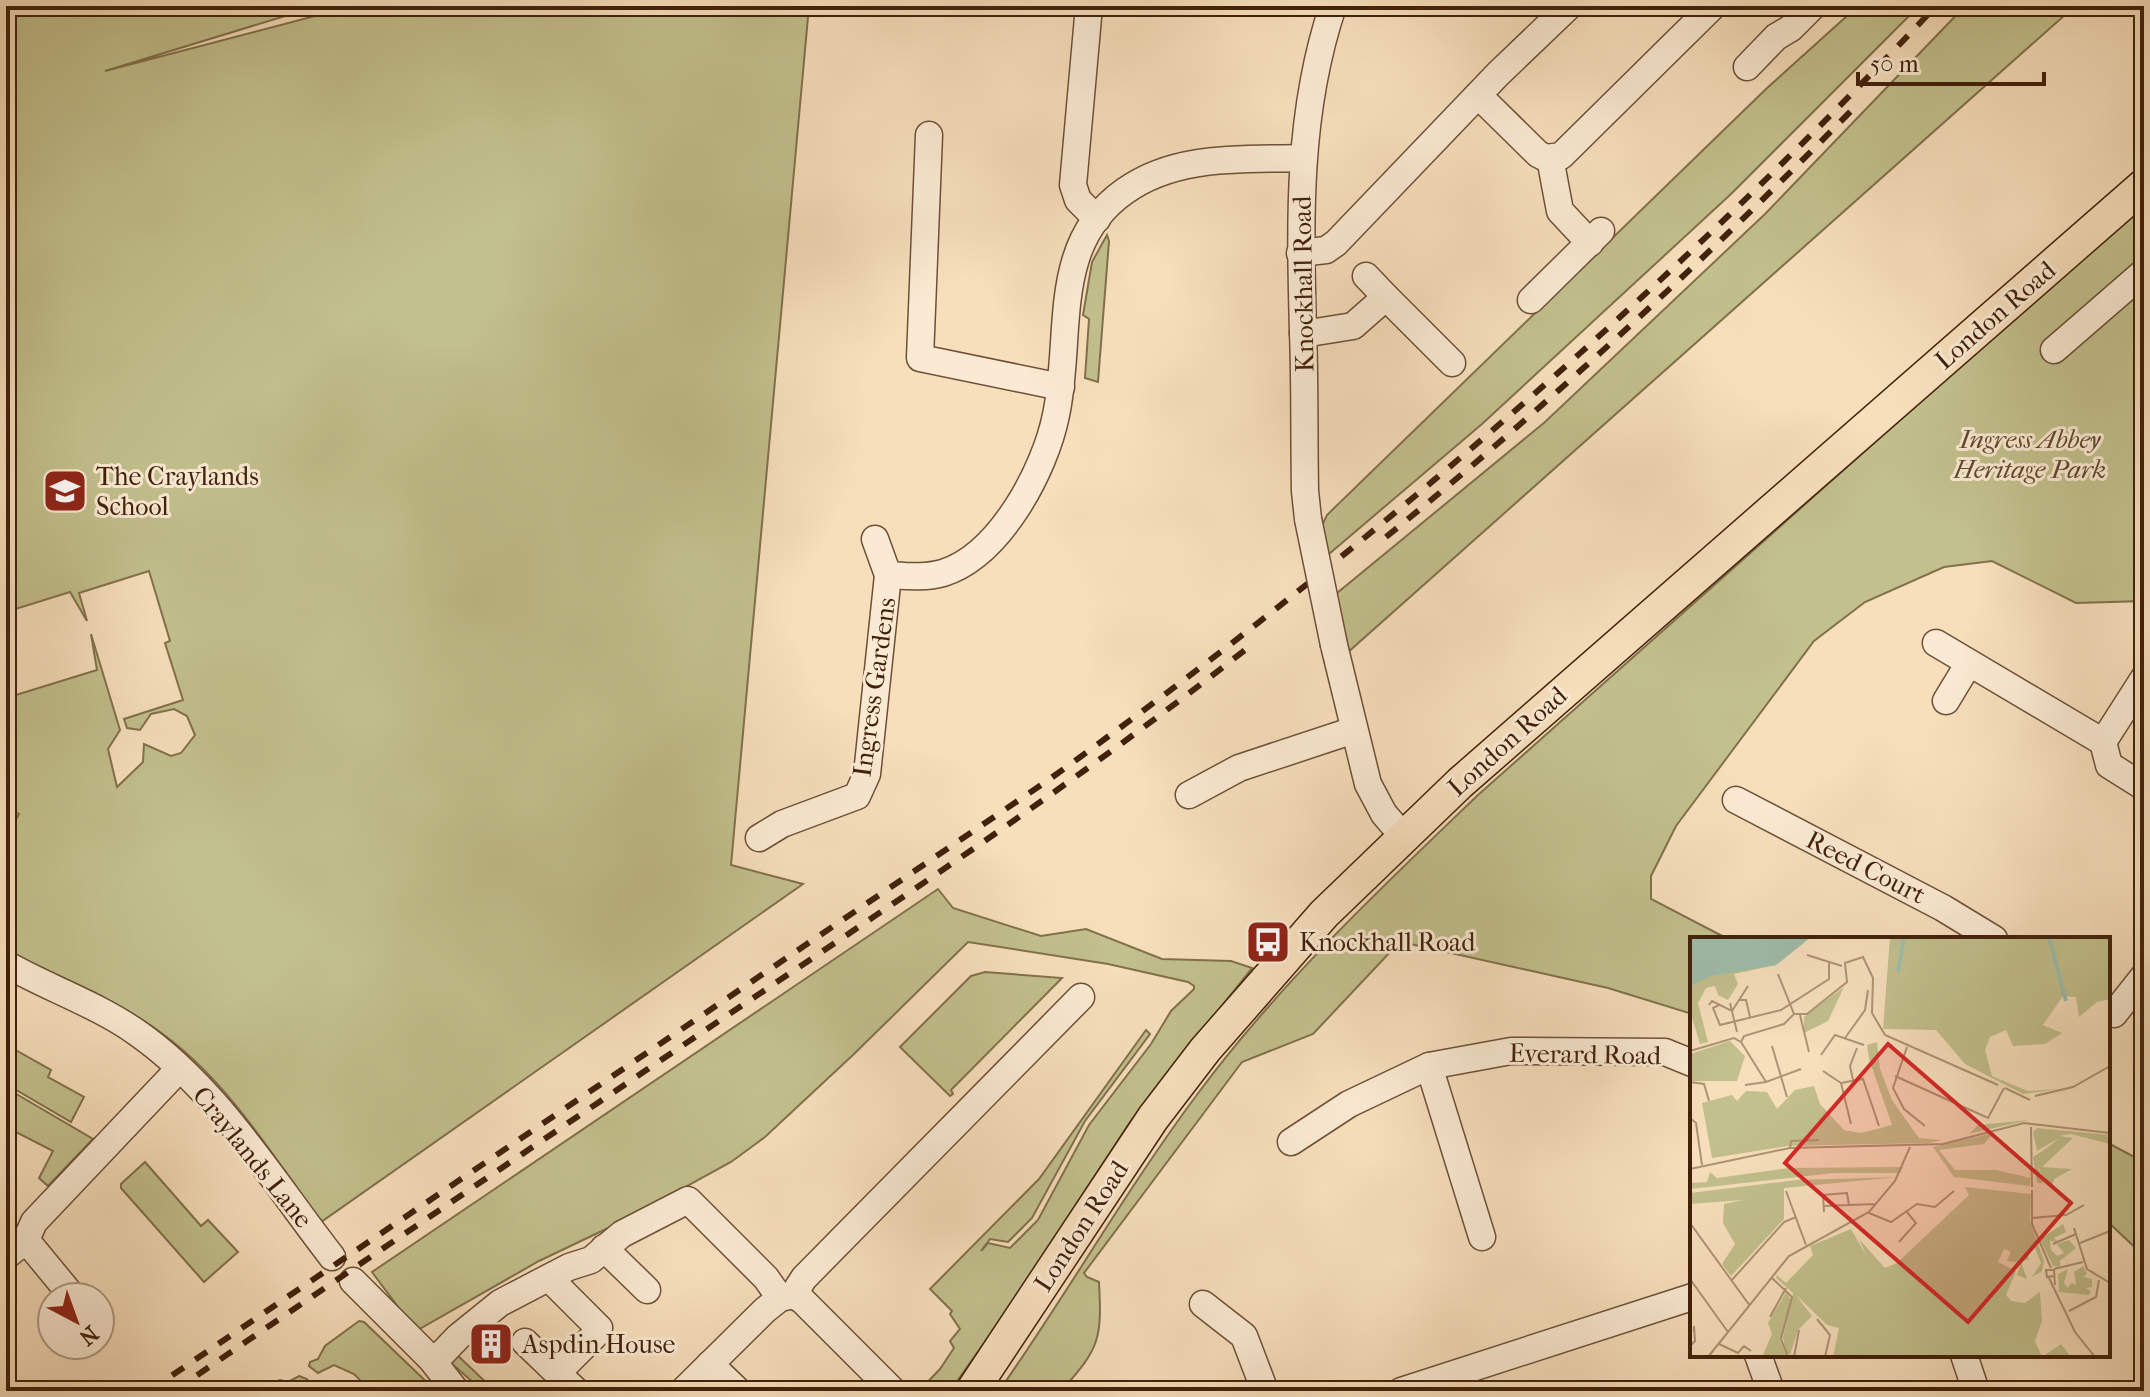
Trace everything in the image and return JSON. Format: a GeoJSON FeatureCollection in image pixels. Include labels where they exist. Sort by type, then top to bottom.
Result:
{"type":"FeatureCollection","features":[{"type":"Feature","properties":{"kind":"main road","name":"London Road"},"geometry":{"type":"LineString","coordinates":[[972,1391],[1153,1118],[1205,1050],[1324,914],[1403,836],[1529,721],[2144,185]]}},
{"type":"Feature","properties":{"kind":"street"},"geometry":{"type":"LineString","coordinates":[[1089,6],[1073,182],[1077,199],[1097,219]]}},
{"type":"Feature","properties":{"kind":"street","name":"Knockhall Road"},"geometry":{"type":"LineString","coordinates":[[1333,6],[1313,73],[1302,158],[1300,253],[1305,491],[1334,645],[1370,791],[1390,823],[1403,836]]}},
{"type":"Feature","properties":{"kind":"street"},"geometry":{"type":"LineString","coordinates":[[1300,253],[1326,250],[1336,243],[1478,95],[1569,6]]}},
{"type":"Feature","properties":{"kind":"street"},"geometry":{"type":"LineString","coordinates":[[1478,95],[1534,152],[1550,158],[1566,152],[1713,6]]}},
{"type":"Feature","properties":{"kind":"street"},"geometry":{"type":"LineString","coordinates":[[1747,67],[1813,6]]}},
{"type":"Feature","properties":{"kind":"street"},"geometry":{"type":"LineString","coordinates":[[929,135],[920,358],[1061,387]]}},
{"type":"Feature","properties":{"kind":"street","name":"Ingress Gardens"},"geometry":{"type":"LineString","coordinates":[[759,838],[782,824],[857,796],[867,774],[888,575],[932,575],[970,560],[992,540],[1013,512],[1038,468],[1052,431],[1061,387],[1072,269],[1080,247],[1097,219],[1125,191],[1167,169],[1199,162],[1302,158]]}},
{"type":"Feature","properties":{"kind":"street"},"geometry":{"type":"LineString","coordinates":[[1531,300],[1596,237],[1560,211],[1550,158]]}},
{"type":"Feature","properties":{"kind":"street"},"geometry":{"type":"LineString","coordinates":[[1366,276],[1452,363]]}},
{"type":"Feature","properties":{"kind":"street"},"geometry":{"type":"LineString","coordinates":[[2054,350],[2139,286]]}},
{"type":"Feature","properties":{"kind":"street"},"geometry":{"type":"LineString","coordinates":[[1303,334],[1353,326],[1386,297]]}},
{"type":"Feature","properties":{"kind":"street"},"geometry":{"type":"LineString","coordinates":[[875,539],[888,575]]}},
{"type":"Feature","properties":{"kind":"street"},"geometry":{"type":"LineString","coordinates":[[1936,643],[2103,742],[2109,765],[2144,787]]}},
{"type":"Feature","properties":{"kind":"street"},"geometry":{"type":"LineString","coordinates":[[1946,701],[1969,663]]}},
{"type":"Feature","properties":{"kind":"street"},"geometry":{"type":"LineString","coordinates":[[2103,742],[2144,678]]}},
{"type":"Feature","properties":{"kind":"street"},"geometry":{"type":"LineString","coordinates":[[1189,795],[1239,768],[1354,730]]}},
{"type":"Feature","properties":{"kind":"street","name":"Reed Court"},"geometry":{"type":"LineString","coordinates":[[1736,800],[1943,908],[1991,937]]}},
{"type":"Feature","properties":{"kind":"street","name":"Craylands Lane"},"geometry":{"type":"LineString","coordinates":[[6,964],[119,1021],[179,1069],[224,1115],[332,1257]]}},
{"type":"Feature","properties":{"kind":"street"},"geometry":{"type":"LineString","coordinates":[[2110,1016],[2144,976]]}},
{"type":"Feature","properties":{"kind":"street"},"geometry":{"type":"LineString","coordinates":[[683,1391],[830,1254],[1081,997]]}},
{"type":"Feature","properties":{"kind":"street","name":"Everard Road"},"geometry":{"type":"LineString","coordinates":[[1291,1142],[1349,1104],[1429,1066],[1511,1051],[1665,1052],[1690,1062]]}},
{"type":"Feature","properties":{"kind":"street"},"geometry":{"type":"LineString","coordinates":[[1429,1066],[1482,1237]]}},
{"type":"Feature","properties":{"kind":"street"},"geometry":{"type":"LineString","coordinates":[[56,1281],[16,1248],[34,1222],[179,1069]]}},
{"type":"Feature","properties":{"kind":"street"},"geometry":{"type":"LineString","coordinates":[[433,1361],[500,1303],[569,1267],[591,1260],[622,1234],[688,1200],[786,1297],[802,1300],[893,1391]]}},
{"type":"Feature","properties":{"kind":"street"},"geometry":{"type":"LineString","coordinates":[[604,1248],[647,1290]]}},
{"type":"Feature","properties":{"kind":"street"},"geometry":{"type":"LineString","coordinates":[[525,1342],[567,1382],[599,1328],[549,1278]]}},
{"type":"Feature","properties":{"kind":"street"},"geometry":{"type":"LineString","coordinates":[[353,1281],[433,1361],[456,1391]]}},
{"type":"Feature","properties":{"kind":"street"},"geometry":{"type":"LineString","coordinates":[[1401,1391],[1690,1298]]}},
{"type":"Feature","properties":{"kind":"street"},"geometry":{"type":"LineString","coordinates":[[1203,1304],[1244,1336],[1265,1391]]}},
{"type":"Feature","properties":{"kind":"street"},"geometry":{"type":"LineString","coordinates":[[1759,1357],[1771,1391]]}},
{"type":"Feature","properties":{"kind":"street"},"geometry":{"type":"LineString","coordinates":[[1965,1357],[1976,1391]]}},
{"type":"Feature","properties":{"kind":"street"},"geometry":{"type":"LineString","coordinates":[[433,1361],[473,1391]]}},
{"type":"Feature","properties":{"kind":"street"},"geometry":{"type":"LineString","coordinates":[[710,1364],[738,1391]]}},
{"type":"Feature","properties":{"kind":"green space"},"geometry":{"type":"Polygon","coordinates":[[[6,6],[318,6],[105,71],[353,6],[809,6],[731,865],[803,884],[321,1222],[251,1124],[191,1057],[130,1013],[6,950],[6,837],[19,814],[6,806],[6,698],[97,670],[91,634],[120,730],[108,749],[117,787],[143,762],[144,744],[171,756],[181,753],[195,735],[187,716],[174,709],[151,714],[140,730],[127,728],[124,719],[183,700],[165,643],[170,641],[149,571],[79,593],[87,621],[70,592],[6,612],[6,6]]]}},
{"type":"Feature","properties":{"kind":"green space"},"geometry":{"type":"Polygon","coordinates":[[[1858,6],[1919,6],[1731,194],[1482,424],[1316,565],[1313,544],[1327,515],[1766,89],[1858,6]]]}},
{"type":"Feature","properties":{"kind":"green space"},"geometry":{"type":"Polygon","coordinates":[[[1965,6],[2075,6],[1338,661],[1325,603],[1545,422],[1765,214],[1965,6]]]}},
{"type":"Feature","properties":{"kind":"green space","name":"Ingress Abbey Heritage Park"},"geometry":{"type":"Polygon","coordinates":[[[2144,203],[2144,601],[2076,603],[1992,561],[1944,567],[1865,602],[1814,641],[1676,826],[1651,876],[1651,899],[1724,937],[1690,937],[1690,1013],[1608,988],[1397,941],[1414,951],[1396,947],[1392,950],[1313,1034],[1242,1062],[1084,1273],[1099,1282],[1099,1330],[1091,1353],[1061,1391],[999,1391],[1147,1165],[1230,1052],[1332,938],[1478,795],[2144,203]]]}},
{"type":"Feature","properties":{"kind":"green space"},"geometry":{"type":"Polygon","coordinates":[[[1107,235],[1098,382],[1085,378],[1089,319],[1083,315],[1092,262],[1107,235]]]}},
{"type":"Feature","properties":{"kind":"green space"},"geometry":{"type":"Polygon","coordinates":[[[938,889],[953,908],[1041,936],[1086,929],[1162,959],[1231,961],[1252,968],[1130,1122],[950,1391],[919,1391],[954,1348],[950,1341],[960,1329],[950,1314],[952,1311],[930,1289],[1039,1179],[1146,1030],[1150,1034],[1085,1121],[1032,1218],[1008,1242],[990,1239],[981,1251],[988,1243],[1010,1248],[1038,1220],[1089,1125],[1151,1044],[1171,1011],[1194,989],[1188,982],[1108,964],[968,942],[765,1137],[731,1162],[625,1220],[539,1261],[416,1331],[372,1272],[938,889]]]}},
{"type":"Feature","properties":{"kind":"green space"},"geometry":{"type":"Polygon","coordinates":[[[985,972],[1062,978],[951,1090],[953,1094],[950,1096],[900,1047],[971,976],[985,972]]]}},
{"type":"Feature","properties":{"kind":"green space"},"geometry":{"type":"Polygon","coordinates":[[[12,1048],[51,1070],[48,1077],[84,1097],[71,1122],[6,1084],[6,1061],[12,1048]]]}},
{"type":"Feature","properties":{"kind":"green space"},"geometry":{"type":"Polygon","coordinates":[[[13,1092],[93,1139],[48,1186],[39,1178],[53,1151],[6,1127],[6,1106],[13,1092]]]}},
{"type":"Feature","properties":{"kind":"green space"},"geometry":{"type":"Polygon","coordinates":[[[2110,1144],[2144,1162],[2144,1256],[2110,1224],[2110,1144]]]}},
{"type":"Feature","properties":{"kind":"green space"},"geometry":{"type":"Polygon","coordinates":[[[145,1162],[201,1226],[208,1220],[238,1252],[204,1282],[121,1188],[121,1184],[145,1162]]]}},
{"type":"Feature","properties":{"kind":"green space"},"geometry":{"type":"Polygon","coordinates":[[[359,1321],[364,1322],[436,1391],[387,1390],[382,1383],[365,1385],[354,1374],[334,1365],[318,1373],[309,1366],[310,1362],[318,1359],[325,1346],[359,1321]]]}},
{"type":"Feature","properties":{"kind":"green space"},"geometry":{"type":"Polygon","coordinates":[[[454,1352],[495,1391],[483,1391],[451,1363],[454,1352]]]}},
{"type":"Feature","properties":{"kind":"green space"},"geometry":{"type":"Polygon","coordinates":[[[299,1376],[307,1379],[317,1391],[248,1391],[280,1380],[288,1382],[299,1376]]]}},
{"type":"Feature","properties":{"kind":"railway"},"geometry":{"type":"LineString","coordinates":[[149,1391],[1047,781],[1283,603],[1510,415],[1620,317],[1728,216],[1936,6]]}},
{"type":"Feature","properties":{"kind":"railway"},"geometry":{"type":"LineString","coordinates":[[1386,537],[1625,330],[1740,222],[1852,110]]}},
{"type":"Feature","properties":{"kind":"railway"},"geometry":{"type":"LineString","coordinates":[[174,1391],[986,840],[1122,743],[1255,642]]}},
{"type":"Feature","properties":{"kind":"place","name":"The Craylands School"},"geometry":{"type":"Point","coordinates":[65,491]}},
{"type":"Feature","properties":{"kind":"place","name":"Knockhall Road"},"geometry":{"type":"Point","coordinates":[1268,942]}},
{"type":"Feature","properties":{"kind":"place","name":"Aspdin House"},"geometry":{"type":"Point","coordinates":[491,1344]}}]}
